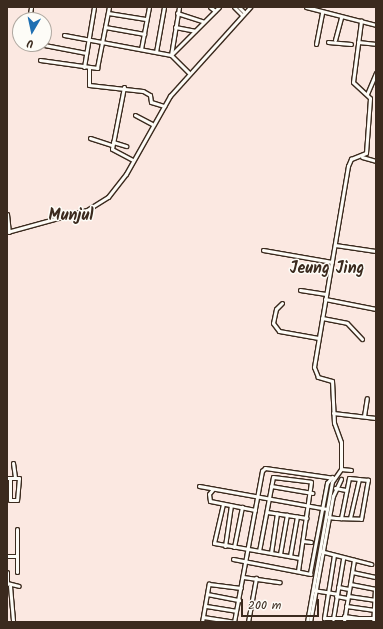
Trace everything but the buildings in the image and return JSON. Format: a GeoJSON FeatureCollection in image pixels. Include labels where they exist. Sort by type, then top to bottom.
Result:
{"type":"FeatureCollection","features":[{"type":"Feature","properties":{"kind":"street"},"geometry":{"type":"LineString","coordinates":[[84,67],[94,7]]}},
{"type":"Feature","properties":{"kind":"street"},"geometry":{"type":"LineString","coordinates":[[40,60],[97,68],[109,7]]}},
{"type":"Feature","properties":{"kind":"street"},"geometry":{"type":"LineString","coordinates":[[141,49],[148,7]]}},
{"type":"Feature","properties":{"kind":"street"},"geometry":{"type":"LineString","coordinates":[[156,52],[164,7]]}},
{"type":"Feature","properties":{"kind":"street"},"geometry":{"type":"LineString","coordinates":[[171,55],[179,7]]}},
{"type":"Feature","properties":{"kind":"street"},"geometry":{"type":"LineString","coordinates":[[210,7],[215,11]]}},
{"type":"Feature","properties":{"kind":"street"},"geometry":{"type":"LineString","coordinates":[[171,55],[220,7]]}},
{"type":"Feature","properties":{"kind":"street"},"geometry":{"type":"LineString","coordinates":[[234,7],[243,14]]}},
{"type":"Feature","properties":{"kind":"street"},"geometry":{"type":"LineString","coordinates":[[239,7],[243,14]]}},
{"type":"Feature","properties":{"kind":"street"},"geometry":{"type":"LineString","coordinates":[[7,214],[8,232],[95,207],[117,186],[152,124],[189,73],[250,7]]}},
{"type":"Feature","properties":{"kind":"street"},"geometry":{"type":"LineString","coordinates":[[306,7],[376,25]]}},
{"type":"Feature","properties":{"kind":"street"},"geometry":{"type":"LineString","coordinates":[[316,44],[322,12]]}},
{"type":"Feature","properties":{"kind":"street"},"geometry":{"type":"LineString","coordinates":[[108,13],[146,19]]}},
{"type":"Feature","properties":{"kind":"street"},"geometry":{"type":"LineString","coordinates":[[177,13],[204,22]]}},
{"type":"Feature","properties":{"kind":"street"},"geometry":{"type":"LineString","coordinates":[[336,40],[341,17]]}},
{"type":"Feature","properties":{"kind":"street"},"geometry":{"type":"LineString","coordinates":[[361,21],[352,82],[368,94]]}},
{"type":"Feature","properties":{"kind":"street"},"geometry":{"type":"LineString","coordinates":[[105,27],[144,34]]}},
{"type":"Feature","properties":{"kind":"street"},"geometry":{"type":"LineString","coordinates":[[175,27],[195,31]]}},
{"type":"Feature","properties":{"kind":"street"},"geometry":{"type":"LineString","coordinates":[[64,35],[171,55],[189,73]]}},
{"type":"Feature","properties":{"kind":"street"},"geometry":{"type":"LineString","coordinates":[[328,42],[336,40],[351,44]]}},
{"type":"Feature","properties":{"kind":"street"},"geometry":{"type":"LineString","coordinates":[[358,42],[376,44]]}},
{"type":"Feature","properties":{"kind":"street"},"geometry":{"type":"LineString","coordinates":[[52,46],[86,53]]}},
{"type":"Feature","properties":{"kind":"street"},"geometry":{"type":"LineString","coordinates":[[89,68],[87,84],[124,87],[146,92],[152,102],[164,106]]}},
{"type":"Feature","properties":{"kind":"street"},"geometry":{"type":"LineString","coordinates":[[362,157],[370,113],[368,94],[376,73]]}},
{"type":"Feature","properties":{"kind":"street"},"geometry":{"type":"LineString","coordinates":[[124,87],[113,151],[133,160]]}},
{"type":"Feature","properties":{"kind":"street"},"geometry":{"type":"LineString","coordinates":[[135,115],[152,124]]}},
{"type":"Feature","properties":{"kind":"street"},"geometry":{"type":"LineString","coordinates":[[90,138],[126,146]]}},
{"type":"Feature","properties":{"kind":"street"},"geometry":{"type":"LineString","coordinates":[[307,622],[333,477],[341,469],[341,442],[333,413],[332,381],[318,377],[314,372],[318,338],[349,160],[362,157],[376,161]]}},
{"type":"Feature","properties":{"kind":"street"},"geometry":{"type":"LineString","coordinates":[[335,245],[376,251]]}},
{"type":"Feature","properties":{"kind":"street"},"geometry":{"type":"LineString","coordinates":[[262,250],[332,262]]}},
{"type":"Feature","properties":{"kind":"street"},"geometry":{"type":"LineString","coordinates":[[300,290],[326,294]]}},
{"type":"Feature","properties":{"kind":"street"},"geometry":{"type":"LineString","coordinates":[[325,299],[376,309]]}},
{"type":"Feature","properties":{"kind":"street"},"geometry":{"type":"LineString","coordinates":[[282,303],[276,309],[273,323],[279,331],[318,338]]}},
{"type":"Feature","properties":{"kind":"street"},"geometry":{"type":"LineString","coordinates":[[322,318],[347,323],[362,339]]}},
{"type":"Feature","properties":{"kind":"street"},"geometry":{"type":"LineString","coordinates":[[364,416],[367,398]]}},
{"type":"Feature","properties":{"kind":"street"},"geometry":{"type":"LineString","coordinates":[[333,413],[376,418]]}},
{"type":"Feature","properties":{"kind":"street"},"geometry":{"type":"LineString","coordinates":[[13,463],[15,478]]}},
{"type":"Feature","properties":{"kind":"street"},"geometry":{"type":"LineString","coordinates":[[203,617],[234,622],[263,469],[333,477]]}},
{"type":"Feature","properties":{"kind":"street"},"geometry":{"type":"LineString","coordinates":[[341,469],[351,470]]}},
{"type":"Feature","properties":{"kind":"street"},"geometry":{"type":"LineString","coordinates":[[260,551],[271,486],[275,476],[313,484]]}},
{"type":"Feature","properties":{"kind":"street"},"geometry":{"type":"LineString","coordinates":[[298,571],[313,484],[317,476]]}},
{"type":"Feature","properties":{"kind":"street"},"geometry":{"type":"LineString","coordinates":[[8,478],[20,479],[17,500],[10,499],[8,478]]}},
{"type":"Feature","properties":{"kind":"street"},"geometry":{"type":"LineString","coordinates":[[327,516],[341,518],[361,517],[369,481],[349,478],[341,518]]}},
{"type":"Feature","properties":{"kind":"street"},"geometry":{"type":"LineString","coordinates":[[310,573],[319,549],[327,516],[327,508],[341,479]]}},
{"type":"Feature","properties":{"kind":"street"},"geometry":{"type":"LineString","coordinates":[[350,518],[359,479]]}},
{"type":"Feature","properties":{"kind":"street"},"geometry":{"type":"LineString","coordinates":[[199,486],[327,508]]}},
{"type":"Feature","properties":{"kind":"street"},"geometry":{"type":"LineString","coordinates":[[271,486],[312,493]]}},
{"type":"Feature","properties":{"kind":"street"},"geometry":{"type":"LineString","coordinates":[[336,488],[346,490]]}},
{"type":"Feature","properties":{"kind":"street"},"geometry":{"type":"LineString","coordinates":[[213,489],[209,500],[255,510]]}},
{"type":"Feature","properties":{"kind":"street"},"geometry":{"type":"LineString","coordinates":[[223,504],[214,542],[224,546],[300,558]]}},
{"type":"Feature","properties":{"kind":"street"},"geometry":{"type":"LineString","coordinates":[[224,546],[231,505]]}},
{"type":"Feature","properties":{"kind":"street"},"geometry":{"type":"LineString","coordinates":[[234,547],[242,507]]}},
{"type":"Feature","properties":{"kind":"street"},"geometry":{"type":"LineString","coordinates":[[267,512],[307,518]]}},
{"type":"Feature","properties":{"kind":"street"},"geometry":{"type":"LineString","coordinates":[[271,553],[277,513]]}},
{"type":"Feature","properties":{"kind":"street"},"geometry":{"type":"LineString","coordinates":[[280,554],[287,515]]}},
{"type":"Feature","properties":{"kind":"street"},"geometry":{"type":"LineString","coordinates":[[290,556],[297,517]]}},
{"type":"Feature","properties":{"kind":"street"},"geometry":{"type":"LineString","coordinates":[[17,529],[17,572]]}},
{"type":"Feature","properties":{"kind":"street"},"geometry":{"type":"LineString","coordinates":[[303,541],[310,542]]}},
{"type":"Feature","properties":{"kind":"street"},"geometry":{"type":"LineString","coordinates":[[319,549],[343,559],[371,564]]}},
{"type":"Feature","properties":{"kind":"street"},"geometry":{"type":"LineString","coordinates":[[334,555],[323,617],[343,621],[362,619]]}},
{"type":"Feature","properties":{"kind":"street"},"geometry":{"type":"LineString","coordinates":[[7,556],[17,556]]}},
{"type":"Feature","properties":{"kind":"street"},"geometry":{"type":"LineString","coordinates":[[233,559],[310,573],[316,572]]}},
{"type":"Feature","properties":{"kind":"street"},"geometry":{"type":"LineString","coordinates":[[333,619],[343,559]]}},
{"type":"Feature","properties":{"kind":"street"},"geometry":{"type":"LineString","coordinates":[[343,621],[354,560]]}},
{"type":"Feature","properties":{"kind":"street"},"geometry":{"type":"LineString","coordinates":[[7,572],[13,622]]}},
{"type":"Feature","properties":{"kind":"street"},"geometry":{"type":"LineString","coordinates":[[352,572],[376,577]]}},
{"type":"Feature","properties":{"kind":"street"},"geometry":{"type":"LineString","coordinates":[[243,576],[280,582]]}},
{"type":"Feature","properties":{"kind":"street"},"geometry":{"type":"LineString","coordinates":[[248,622],[256,578]]}},
{"type":"Feature","properties":{"kind":"street"},"geometry":{"type":"LineString","coordinates":[[202,622],[207,594],[211,583],[241,588]]}},
{"type":"Feature","properties":{"kind":"street"},"geometry":{"type":"LineString","coordinates":[[8,584],[19,586]]}},
{"type":"Feature","properties":{"kind":"street"},"geometry":{"type":"LineString","coordinates":[[350,584],[375,589]]}},
{"type":"Feature","properties":{"kind":"street"},"geometry":{"type":"LineString","coordinates":[[344,616],[373,620],[376,584]]}},
{"type":"Feature","properties":{"kind":"street"},"geometry":{"type":"LineString","coordinates":[[338,587],[349,589]]}},
{"type":"Feature","properties":{"kind":"street"},"geometry":{"type":"LineString","coordinates":[[313,590],[347,597],[374,600]]}},
{"type":"Feature","properties":{"kind":"street"},"geometry":{"type":"LineString","coordinates":[[310,622],[313,590]]}},
{"type":"Feature","properties":{"kind":"street"},"geometry":{"type":"LineString","coordinates":[[207,594],[239,600]]}},
{"type":"Feature","properties":{"kind":"street"},"geometry":{"type":"LineString","coordinates":[[206,606],[236,611]]}},
{"type":"Feature","properties":{"kind":"street"},"geometry":{"type":"LineString","coordinates":[[346,606],[373,610]]}},
{"type":"Feature","properties":{"kind":"district","name":"Munjul"},"geometry":{"type":"Point","coordinates":[71,216]}},
{"type":"Feature","properties":{"kind":"district","name":"Jeung Jing"},"geometry":{"type":"Point","coordinates":[327,269]}}]}
